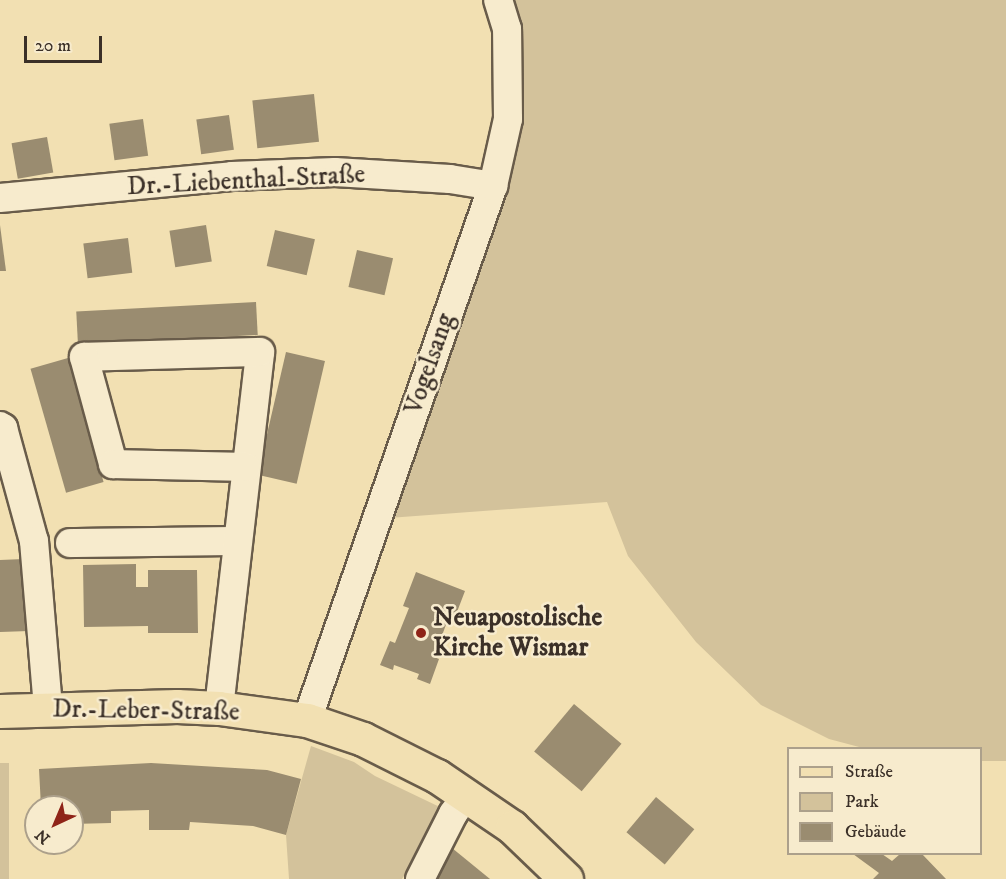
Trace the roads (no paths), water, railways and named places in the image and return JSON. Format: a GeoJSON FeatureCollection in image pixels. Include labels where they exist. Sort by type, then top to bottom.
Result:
{"type":"FeatureCollection","features":[{"type":"Feature","properties":{"kind":"main road","name":"Dr.-Leber-Straße"},"geometry":{"type":"LineString","coordinates":[[0,711],[177,706],[219,708],[307,720],[363,739],[398,755],[467,794],[512,827],[566,879]]}},
{"type":"Feature","properties":{"kind":"street","name":"Vogelsang"},"geometry":{"type":"LineString","coordinates":[[307,720],[492,186],[508,119],[507,29],[498,0]]}},
{"type":"Feature","properties":{"kind":"street","name":"Dr.-Liebenthal-Straße"},"geometry":{"type":"LineString","coordinates":[[0,198],[232,176],[335,172],[450,179],[492,186]]}},
{"type":"Feature","properties":{"kind":"street"},"geometry":{"type":"LineString","coordinates":[[219,708],[260,352],[84,357],[113,464],[246,467]]}},
{"type":"Feature","properties":{"kind":"street"},"geometry":{"type":"LineString","coordinates":[[0,426],[3,428],[34,541],[48,709]]}},
{"type":"Feature","properties":{"kind":"street"},"geometry":{"type":"LineString","coordinates":[[70,543],[237,541]]}},
{"type":"Feature","properties":{"kind":"street"},"geometry":{"type":"LineString","coordinates":[[420,879],[453,814],[467,794]]}},
{"type":"Feature","properties":{"kind":"place","name":"Neuapostolische Kirche Wismar"},"geometry":{"type":"Point","coordinates":[421,633]}}]}
